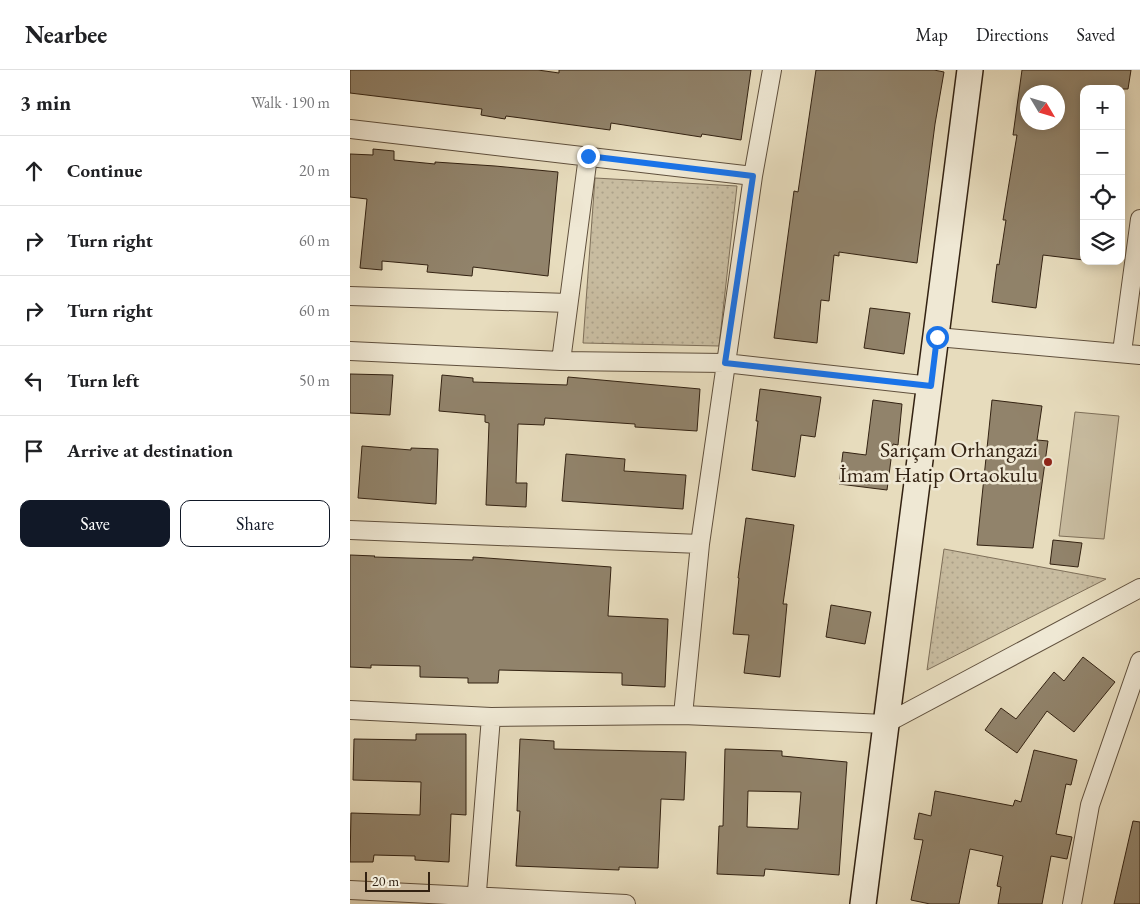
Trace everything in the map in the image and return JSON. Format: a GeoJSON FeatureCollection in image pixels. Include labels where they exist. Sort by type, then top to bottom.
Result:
{"type":"FeatureCollection","features":[{"type":"Feature","properties":{"kind":"main road"},"geometry":{"type":"LineString","coordinates":[[863,904],[885,724],[931,386],[970,70]]}},
{"type":"Feature","properties":{"kind":"street"},"geometry":{"type":"LineString","coordinates":[[683,715],[700,544],[753,176],[772,70]]}},
{"type":"Feature","properties":{"kind":"street"},"geometry":{"type":"LineString","coordinates":[[350,129],[753,176]]}},
{"type":"Feature","properties":{"kind":"street"},"geometry":{"type":"LineString","coordinates":[[561,361],[588,156]]}},
{"type":"Feature","properties":{"kind":"street"},"geometry":{"type":"LineString","coordinates":[[1122,352],[1140,219]]}},
{"type":"Feature","properties":{"kind":"street"},"geometry":{"type":"LineString","coordinates":[[350,296],[568,303]]}},
{"type":"Feature","properties":{"kind":"street"},"geometry":{"type":"LineString","coordinates":[[937,337],[1140,355]]}},
{"type":"Feature","properties":{"kind":"street"},"geometry":{"type":"LineString","coordinates":[[350,351],[561,361],[725,363],[931,386]]}},
{"type":"Feature","properties":{"kind":"street"},"geometry":{"type":"LineString","coordinates":[[350,530],[700,544]]}},
{"type":"Feature","properties":{"kind":"street"},"geometry":{"type":"LineString","coordinates":[[350,710],[491,717],[683,715],[885,724],[1140,588]]}},
{"type":"Feature","properties":{"kind":"street"},"geometry":{"type":"LineString","coordinates":[[1072,904],[1090,805],[1140,662]]}},
{"type":"Feature","properties":{"kind":"street"},"geometry":{"type":"LineString","coordinates":[[477,901],[491,717]]}},
{"type":"Feature","properties":{"kind":"street"},"geometry":{"type":"LineString","coordinates":[[350,890],[477,901],[626,904]]}},
{"type":"Feature","properties":{"kind":"shaded area"},"geometry":{"type":"Polygon","coordinates":[[[595,178],[737,186],[719,346],[583,343],[595,178]]]}},
{"type":"Feature","properties":{"kind":"shaded area"},"geometry":{"type":"Polygon","coordinates":[[[1075,412],[1119,416],[1104,539],[1059,536],[1075,412]]]}},
{"type":"Feature","properties":{"kind":"shaded area"},"geometry":{"type":"Polygon","coordinates":[[[944,549],[1106,579],[927,670],[944,549]]]}},
{"type":"Feature","properties":{"kind":"building"},"geometry":{"type":"Polygon","coordinates":[[[350,70],[538,70],[559,73],[559,70],[751,70],[741,140],[702,134],[701,137],[611,123],[610,130],[506,116],[505,119],[481,115],[482,109],[350,93],[350,70]]]}},
{"type":"Feature","properties":{"kind":"building"},"geometry":{"type":"Polygon","coordinates":[[[816,70],[934,70],[944,72],[935,124],[917,263],[839,252],[839,256],[834,255],[829,301],[821,300],[817,343],[774,338],[794,191],[798,192],[816,70]]]}},
{"type":"Feature","properties":{"kind":"building"},"geometry":{"type":"Polygon","coordinates":[[[1022,70],[1131,70],[1128,89],[1125,89],[1125,85],[1080,85],[1080,260],[1043,255],[1036,308],[992,302],[1006,220],[1003,220],[1017,135],[1013,135],[1022,70]]]}},
{"type":"Feature","properties":{"kind":"building"},"geometry":{"type":"Polygon","coordinates":[[[373,149],[394,151],[394,160],[558,172],[548,276],[473,267],[472,276],[427,272],[428,265],[382,261],[382,270],[360,268],[367,199],[350,197],[350,154],[373,155],[373,149]]]}},
{"type":"Feature","properties":{"kind":"building"},"geometry":{"type":"Polygon","coordinates":[[[870,308],[910,313],[904,354],[864,348],[870,308]]]}},
{"type":"Feature","properties":{"kind":"building"},"geometry":{"type":"Polygon","coordinates":[[[350,374],[393,375],[390,415],[350,413],[350,374]]]}},
{"type":"Feature","properties":{"kind":"building"},"geometry":{"type":"Polygon","coordinates":[[[442,375],[473,378],[473,382],[567,385],[568,377],[700,389],[697,431],[635,427],[635,424],[545,418],[544,425],[518,424],[516,483],[527,483],[526,507],[486,505],[489,423],[485,422],[485,415],[439,411],[442,375]]]}},
{"type":"Feature","properties":{"kind":"building"},"geometry":{"type":"Polygon","coordinates":[[[760,389],[821,397],[815,437],[801,435],[795,477],[752,470],[760,389]]]}},
{"type":"Feature","properties":{"kind":"building"},"geometry":{"type":"Polygon","coordinates":[[[873,400],[902,404],[898,445],[893,444],[887,490],[839,484],[843,452],[866,455],[873,400]]]}},
{"type":"Feature","properties":{"kind":"building"},"geometry":{"type":"Polygon","coordinates":[[[992,400],[1042,406],[1037,440],[1048,441],[1033,548],[977,545],[992,400]]]}},
{"type":"Feature","properties":{"kind":"building"},"geometry":{"type":"Polygon","coordinates":[[[362,446],[411,450],[411,448],[438,449],[436,504],[358,498],[362,446]]]}},
{"type":"Feature","properties":{"kind":"building"},"geometry":{"type":"Polygon","coordinates":[[[566,454],[625,459],[624,471],[686,475],[683,509],[562,501],[566,454]]]}},
{"type":"Feature","properties":{"kind":"building"},"geometry":{"type":"Polygon","coordinates":[[[746,518],[794,525],[783,604],[787,604],[780,677],[744,673],[749,635],[733,634],[746,518]]]}},
{"type":"Feature","properties":{"kind":"building"},"geometry":{"type":"Polygon","coordinates":[[[1053,540],[1082,543],[1078,567],[1050,564],[1053,540]]]}},
{"type":"Feature","properties":{"kind":"building"},"geometry":{"type":"Polygon","coordinates":[[[350,555],[473,560],[473,557],[611,567],[608,616],[668,619],[665,687],[622,685],[622,673],[499,670],[498,683],[468,683],[468,678],[420,677],[420,666],[371,665],[371,668],[350,667],[350,555]]]}},
{"type":"Feature","properties":{"kind":"building"},"geometry":{"type":"Polygon","coordinates":[[[831,605],[871,612],[865,644],[826,637],[831,605]]]}},
{"type":"Feature","properties":{"kind":"building"},"geometry":{"type":"Polygon","coordinates":[[[1083,657],[1115,682],[1074,732],[1047,711],[1017,753],[985,730],[1001,708],[1016,719],[1054,672],[1064,681],[1083,657]]]}},
{"type":"Feature","properties":{"kind":"building"},"geometry":{"type":"Polygon","coordinates":[[[416,734],[466,734],[466,815],[451,814],[449,862],[415,860],[415,856],[374,855],[373,862],[350,862],[351,813],[420,815],[421,782],[353,780],[354,739],[416,740],[416,734]]]}},
{"type":"Feature","properties":{"kind":"building"},"geometry":{"type":"Polygon","coordinates":[[[520,739],[554,741],[554,749],[686,752],[684,800],[661,799],[658,868],[619,867],[619,870],[516,866],[520,811],[517,811],[520,739]]]}},
{"type":"Feature","properties":{"kind":"building"},"geometry":{"type":"Polygon","coordinates":[[[725,749],[782,751],[782,756],[847,762],[839,875],[765,869],[764,876],[717,874],[719,826],[723,826],[725,749]],[[748,791],[747,827],[798,829],[801,792],[748,791]]]}},
{"type":"Feature","properties":{"kind":"building"},"geometry":{"type":"Polygon","coordinates":[[[1034,750],[1077,760],[1071,785],[1066,784],[1056,834],[1072,837],[1067,859],[1051,856],[1042,904],[998,904],[1001,887],[997,886],[1003,856],[970,849],[959,904],[930,904],[911,900],[923,840],[914,839],[919,813],[931,816],[935,791],[1013,806],[1015,800],[1021,802],[1034,750]]]}},
{"type":"Feature","properties":{"kind":"building"},"geometry":{"type":"Polygon","coordinates":[[[1133,821],[1140,822],[1140,904],[1114,904],[1133,821]]]}},
{"type":"Feature","properties":{"kind":"place","name":"Sarıçam Orhangazi İmam Hatip Ortaokulu"},"geometry":{"type":"Point","coordinates":[1048,462]}},
{"type":"Feature","properties":{"kind":"route"},"geometry":{"type":"LineString","coordinates":[[588,156],[753,176],[725,363],[931,386],[937,337]]}}]}
